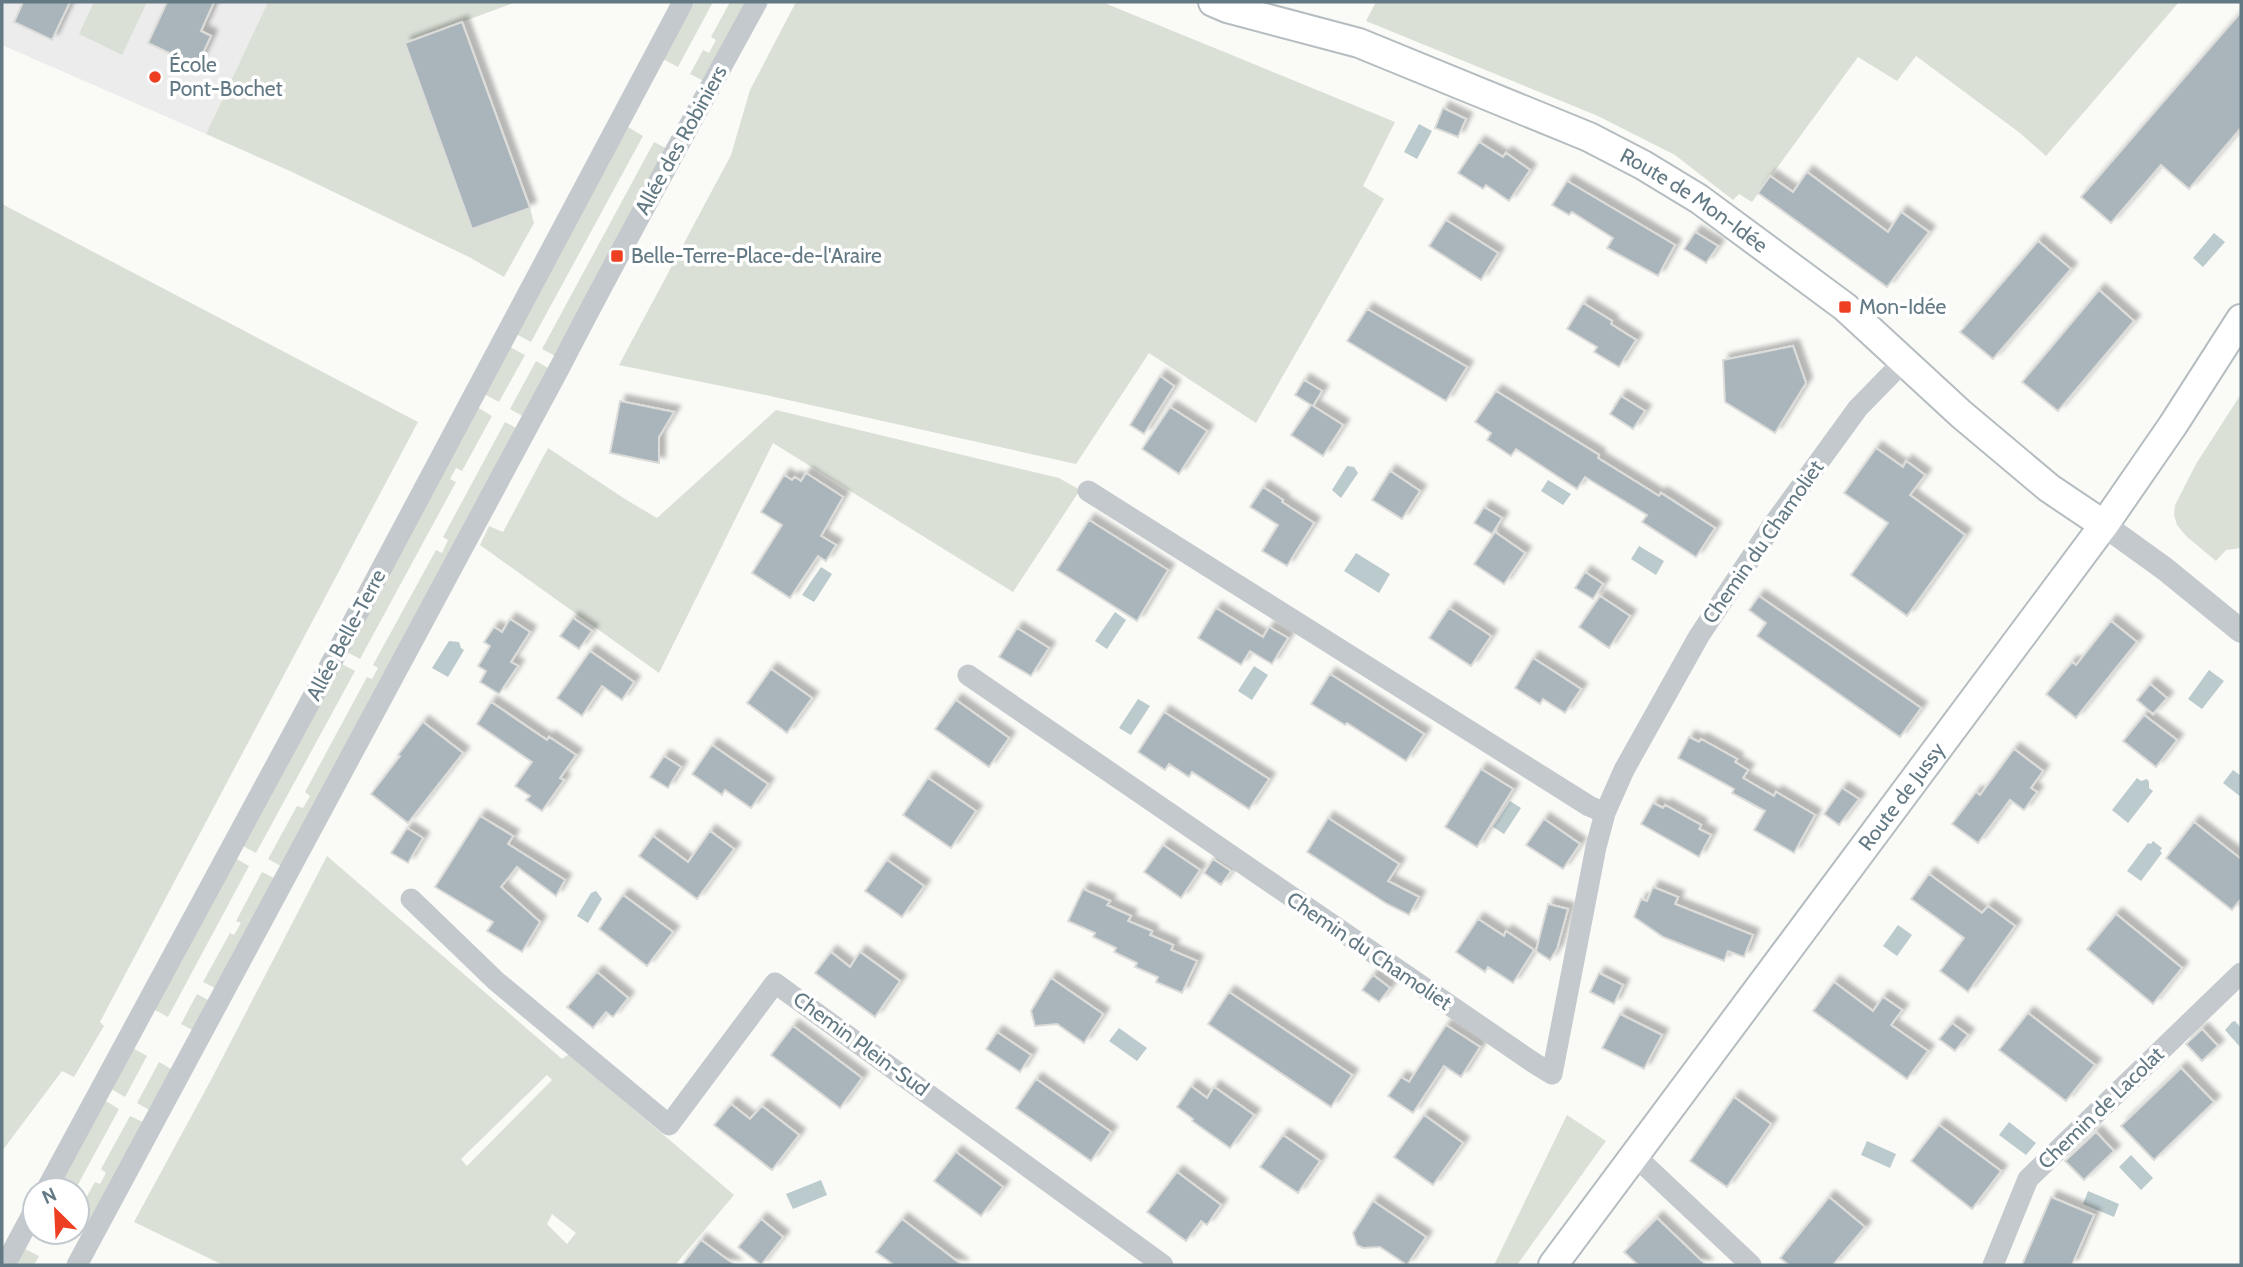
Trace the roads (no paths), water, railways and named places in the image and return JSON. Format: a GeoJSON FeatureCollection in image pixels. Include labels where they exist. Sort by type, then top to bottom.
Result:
{"type":"FeatureCollection","features":[{"type":"Feature","properties":{"kind":"main road","name":"Route de Mon-Idée"},"geometry":{"type":"LineString","coordinates":[[1213,2],[1359,43],[1589,137],[1643,165],[1699,199],[1845,307],[1961,414],[2049,488],[2104,525]]}},
{"type":"Feature","properties":{"kind":"main road","name":"Route de Jussy"},"geometry":{"type":"LineString","coordinates":[[1553,1265],[2104,525],[2241,319]]}},
{"type":"Feature","properties":{"kind":"street","name":"Allée Belle-Terre"},"geometry":{"type":"LineString","coordinates":[[54,1176],[343,642],[683,2]]}},
{"type":"Feature","properties":{"kind":"street","name":"Allée des Robiniers"},"geometry":{"type":"LineString","coordinates":[[77,1265],[617,256],[757,2]]}},
{"type":"Feature","properties":{"kind":"street","name":"Chemin du Chamoliet"},"geometry":{"type":"LineString","coordinates":[[968,676],[1552,1074],[1596,847],[1605,813],[1624,770],[1719,606],[1770,529],[1858,408],[1904,361]]}},
{"type":"Feature","properties":{"kind":"street"},"geometry":{"type":"LineString","coordinates":[[1088,491],[1543,777],[1605,813]]}},
{"type":"Feature","properties":{"kind":"street"},"geometry":{"type":"LineString","coordinates":[[2104,525],[2165,569],[2241,631]]}},
{"type":"Feature","properties":{"kind":"street","name":"Chemin Plein-Sud"},"geometry":{"type":"LineString","coordinates":[[411,899],[496,981],[669,1125],[775,983],[1163,1265]]}},
{"type":"Feature","properties":{"kind":"street","name":"Chemin de Lacolat"},"geometry":{"type":"LineString","coordinates":[[1993,1265],[2028,1179],[2241,973]]}},
{"type":"Feature","properties":{"kind":"street"},"geometry":{"type":"LineString","coordinates":[[1634,1155],[1751,1265]]}},
{"type":"Feature","properties":{"kind":"street"},"geometry":{"type":"LineString","coordinates":[[5,1265],[21,1235]]}},
{"type":"Feature","properties":{"kind":"place","name":"École Pont-Bochet"},"geometry":{"type":"Point","coordinates":[155,77]}},
{"type":"Feature","properties":{"kind":"place","name":"Belle-Terre-Place-de-l'Araire"},"geometry":{"type":"Point","coordinates":[617,256]}},
{"type":"Feature","properties":{"kind":"place","name":"Mon-Idée"},"geometry":{"type":"Point","coordinates":[1845,307]}}]}
